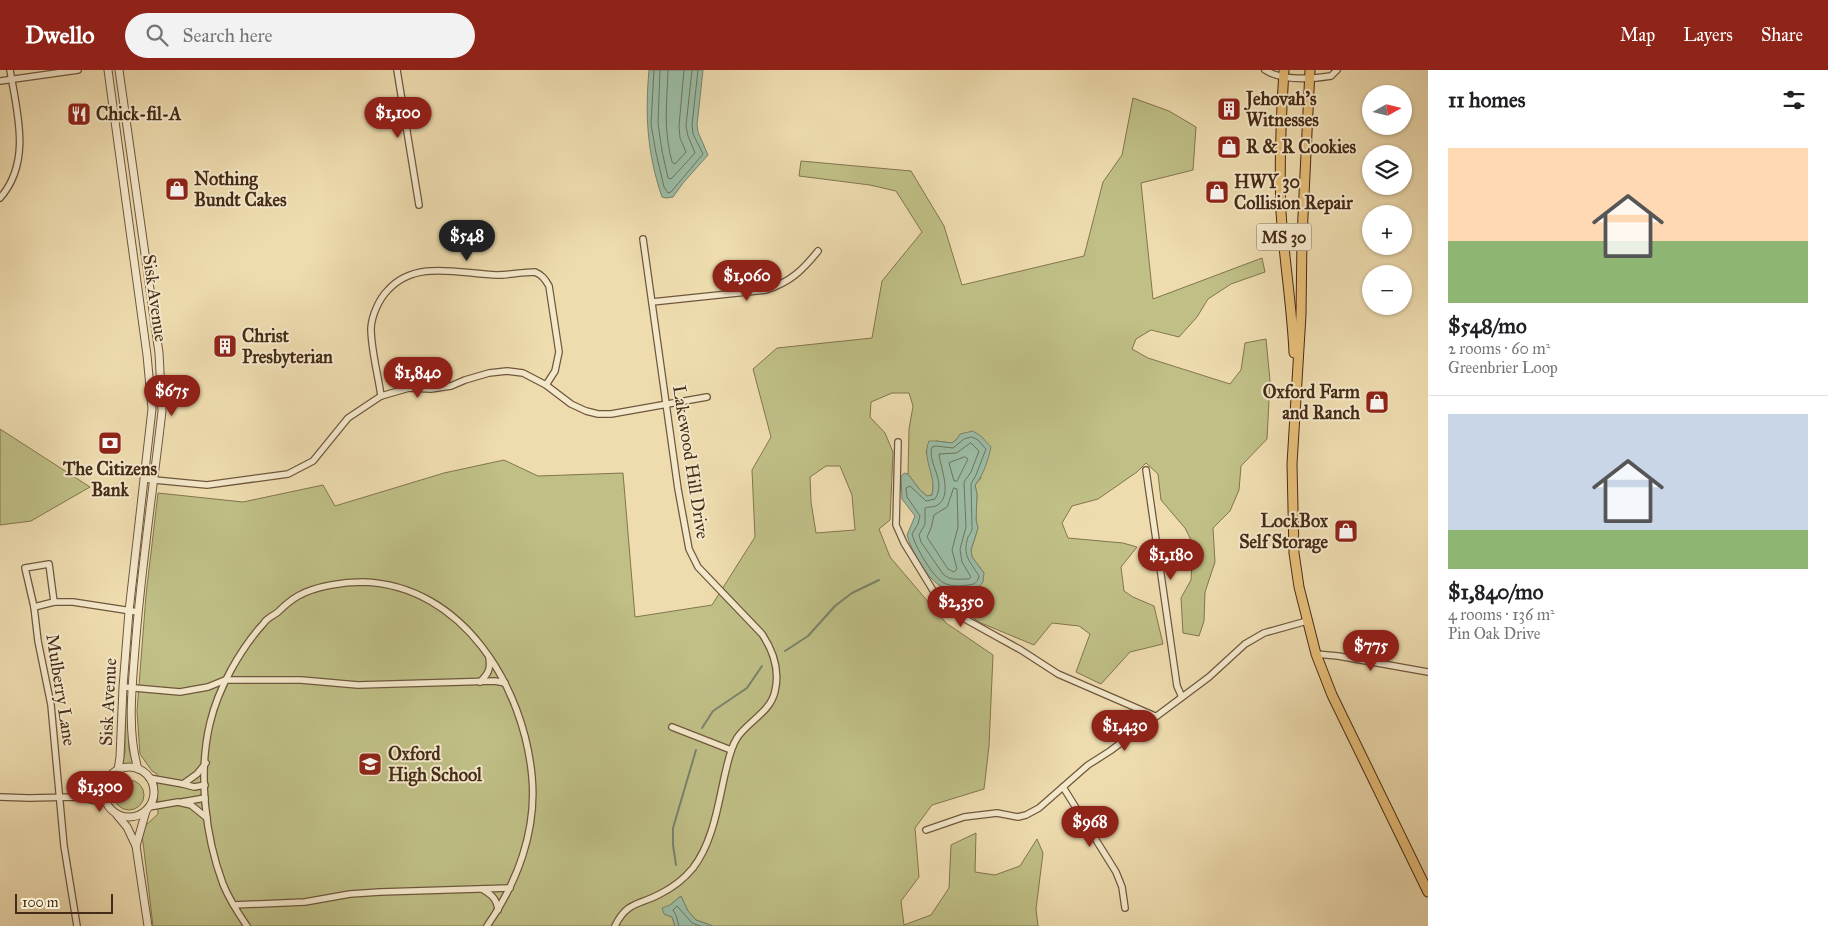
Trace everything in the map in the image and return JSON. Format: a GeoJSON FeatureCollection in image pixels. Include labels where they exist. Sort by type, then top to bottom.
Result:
{"type":"FeatureCollection","features":[{"type":"Feature","properties":{"kind":"main road","name":"MS 30"},"geometry":{"type":"LineString","coordinates":[[1283,73],[1280,161],[1284,237],[1293,325],[1295,404]]}},
{"type":"Feature","properties":{"kind":"main road","name":"MS 30"},"geometry":{"type":"LineString","coordinates":[[1309,74],[1302,237],[1301,315],[1292,464],[1294,553],[1307,621],[1316,654],[1332,696],[1428,892]]}},
{"type":"Feature","properties":{"kind":"main road"},"geometry":{"type":"LineString","coordinates":[[1284,237],[1302,237]]}},
{"type":"Feature","properties":{"kind":"street"},"geometry":{"type":"LineString","coordinates":[[0,198],[14,178],[19,159],[20,145],[10,70]]}},
{"type":"Feature","properties":{"kind":"street"},"geometry":{"type":"LineString","coordinates":[[0,81],[78,70]]}},
{"type":"Feature","properties":{"kind":"street","name":"Sisk Avenue"},"geometry":{"type":"LineString","coordinates":[[108,70],[152,409],[129,611],[118,770]]}},
{"type":"Feature","properties":{"kind":"street","name":"Sisk Avenue"},"geometry":{"type":"LineString","coordinates":[[105,788],[109,777],[118,770],[125,768],[138,769],[134,757],[132,688],[138,612],[162,411],[161,378],[119,70]]}},
{"type":"Feature","properties":{"kind":"street"},"geometry":{"type":"LineString","coordinates":[[397,70],[419,205]]}},
{"type":"Feature","properties":{"kind":"street"},"geometry":{"type":"LineString","coordinates":[[1265,70],[1273,75],[1283,73],[1331,76],[1337,70]]}},
{"type":"Feature","properties":{"kind":"street","name":"Lakewood Hill Drive"},"geometry":{"type":"LineString","coordinates":[[615,926],[620,916],[626,910],[636,903],[659,895],[676,884],[696,863],[712,828],[731,750],[737,737],[765,709],[774,695],[777,679],[776,663],[770,647],[762,634],[698,567],[689,549],[682,517],[643,239]]}},
{"type":"Feature","properties":{"kind":"street"},"geometry":{"type":"LineString","coordinates":[[652,302],[766,290],[781,285],[796,275],[818,251]]}},
{"type":"Feature","properties":{"kind":"street"},"geometry":{"type":"LineString","coordinates":[[381,396],[372,328],[377,306],[382,295],[403,278],[413,273],[430,270],[495,275],[535,272],[546,279],[549,286],[559,352],[555,371],[546,384]]}},
{"type":"Feature","properties":{"kind":"street"},"geometry":{"type":"LineString","coordinates":[[144,479],[207,485],[288,474],[313,461],[348,418],[381,396],[409,388],[431,389],[451,386],[490,373],[507,371],[523,373],[546,384],[571,404],[598,414],[611,414],[708,397]]}},
{"type":"Feature","properties":{"kind":"street"},"geometry":{"type":"LineString","coordinates":[[898,442],[896,525],[904,543],[934,592],[956,614],[1021,650],[1058,674],[1155,716]]}},
{"type":"Feature","properties":{"kind":"street"},"geometry":{"type":"LineString","coordinates":[[1146,470],[1168,633],[1177,686],[1182,698]]}},
{"type":"Feature","properties":{"kind":"street","name":"Mulberry Lane"},"geometry":{"type":"LineString","coordinates":[[54,602],[49,564],[25,568],[34,607],[38,641],[51,705],[64,846],[77,926]]}},
{"type":"Feature","properties":{"kind":"street"},"geometry":{"type":"LineString","coordinates":[[247,926],[224,886],[216,864],[207,818],[204,786],[209,728],[218,695],[244,648],[264,622],[300,594],[327,586],[352,582],[377,583],[397,587],[437,604],[456,620],[498,668],[514,699],[524,726],[533,779],[529,833],[522,860],[510,888],[498,910],[486,926]]}},
{"type":"Feature","properties":{"kind":"street"},"geometry":{"type":"LineString","coordinates":[[34,607],[54,602],[73,602],[138,612]]}},
{"type":"Feature","properties":{"kind":"street"},"geometry":{"type":"LineString","coordinates":[[926,830],[964,817],[997,814],[1018,817],[1039,808],[1088,765],[1110,751],[1209,677],[1244,644],[1264,633],[1307,621]]}},
{"type":"Feature","properties":{"kind":"street"},"geometry":{"type":"LineString","coordinates":[[1316,654],[1364,660],[1428,672]]}},
{"type":"Feature","properties":{"kind":"street"},"geometry":{"type":"LineString","coordinates":[[480,682],[489,671],[488,656]]}},
{"type":"Feature","properties":{"kind":"street"},"geometry":{"type":"LineString","coordinates":[[123,687],[180,692],[208,687],[225,680],[302,680],[358,686],[495,681],[506,683]]}},
{"type":"Feature","properties":{"kind":"street"},"geometry":{"type":"LineString","coordinates":[[672,727],[731,750]]}},
{"type":"Feature","properties":{"kind":"street"},"geometry":{"type":"LineString","coordinates":[[183,784],[197,774],[206,763]]}},
{"type":"Feature","properties":{"kind":"street"},"geometry":{"type":"LineString","coordinates":[[138,769],[149,778],[194,787],[204,786]]}},
{"type":"Feature","properties":{"kind":"street"},"geometry":{"type":"LineString","coordinates":[[136,846],[154,793],[149,778]]}},
{"type":"Feature","properties":{"kind":"street"},"geometry":{"type":"LineString","coordinates":[[1063,787],[1116,872],[1122,887],[1124,908]]}},
{"type":"Feature","properties":{"kind":"street"},"geometry":{"type":"LineString","coordinates":[[76,797],[105,788],[107,803],[127,827],[136,846],[148,926]]}},
{"type":"Feature","properties":{"kind":"street"},"geometry":{"type":"LineString","coordinates":[[0,797],[76,797],[107,803]]}},
{"type":"Feature","properties":{"kind":"street"},"geometry":{"type":"LineString","coordinates":[[115,813],[131,817],[139,815],[147,809],[205,798]]}},
{"type":"Feature","properties":{"kind":"street"},"geometry":{"type":"LineString","coordinates":[[178,802],[191,805],[207,818]]}},
{"type":"Feature","properties":{"kind":"street"},"geometry":{"type":"LineString","coordinates":[[481,888],[494,897],[498,903],[498,910]]}},
{"type":"Feature","properties":{"kind":"street"},"geometry":{"type":"LineString","coordinates":[[234,905],[305,902],[327,897],[371,892],[510,888]]}},
{"type":"Feature","properties":{"kind":"green space"},"geometry":{"type":"Polygon","coordinates":[[[1133,98],[1169,111],[1196,127],[1193,170],[1141,183],[1153,299],[1262,258],[1265,272],[1231,284],[1208,299],[1197,317],[1179,337],[1151,330],[1136,339],[1132,349],[1148,358],[1230,384],[1241,370],[1245,343],[1266,339],[1270,381],[1267,439],[1241,466],[1239,490],[1230,511],[1213,528],[1215,562],[1205,592],[1204,621],[1199,636],[1183,633],[1181,598],[1191,580],[1193,544],[1185,528],[1161,500],[1158,474],[1146,463],[1137,472],[1098,499],[1072,506],[1062,523],[1068,538],[1123,543],[1137,547],[1121,567],[1124,591],[1154,606],[1163,644],[1130,652],[1101,684],[1076,672],[1090,634],[1079,626],[1052,623],[1034,645],[981,623],[955,606],[941,588],[953,591],[984,573],[972,557],[971,550],[978,528],[975,485],[981,478],[957,439],[952,443],[936,441],[926,451],[934,479],[932,495],[927,496],[908,474],[909,429],[913,406],[909,393],[892,393],[871,402],[870,417],[885,433],[893,452],[890,520],[879,529],[890,557],[946,623],[993,655],[989,746],[984,789],[932,805],[915,828],[919,877],[901,901],[904,925],[931,915],[949,888],[951,845],[976,833],[975,872],[995,875],[1020,866],[1037,839],[1043,853],[1036,909],[1038,926],[713,926],[696,920],[688,911],[681,896],[670,905],[664,914],[672,917],[675,926],[153,926],[142,834],[145,826],[158,814],[157,774],[152,771],[140,754],[137,711],[146,595],[158,493],[243,502],[323,485],[335,506],[444,473],[504,460],[538,476],[623,473],[635,617],[712,605],[755,537],[752,470],[771,437],[753,369],[777,348],[872,338],[882,281],[922,232],[896,191],[870,185],[799,176],[801,161],[911,171],[944,226],[962,285],[1084,256],[1103,182],[1122,155],[1133,98]],[[826,466],[810,477],[811,502],[816,533],[855,530],[852,495],[840,466],[826,466]]]}},
{"type":"Feature","properties":{"kind":"green space"},"geometry":{"type":"Polygon","coordinates":[[[0,429],[90,487],[31,521],[0,525],[0,429]]]}},
{"type":"Feature","properties":{"kind":"green space"},"geometry":{"type":"Polygon","coordinates":[[[128,696],[129,749],[134,767],[122,767],[125,752],[125,698],[128,696]]]}},
{"type":"Feature","properties":{"kind":"green space"},"geometry":{"type":"Polygon","coordinates":[[[129,780],[135,781],[143,789],[143,801],[135,809],[129,810],[123,809],[115,801],[114,795],[115,789],[123,781],[129,780]]]}},
{"type":"Feature","properties":{"kind":"water"},"geometry":{"type":"Polygon","coordinates":[[[649,70],[703,70],[697,125],[708,155],[673,197],[662,197],[653,165],[647,118],[649,70]]]}},
{"type":"Feature","properties":{"kind":"water"},"geometry":{"type":"Polygon","coordinates":[[[973,431],[981,436],[991,447],[983,472],[975,485],[978,528],[971,550],[972,557],[984,573],[983,582],[975,589],[971,591],[957,591],[943,588],[935,582],[924,570],[912,548],[907,535],[915,516],[902,499],[901,477],[904,473],[908,474],[920,490],[927,496],[932,495],[933,481],[927,454],[929,441],[952,443],[960,434],[973,431]]]}},
{"type":"Feature","properties":{"kind":"water"},"geometry":{"type":"Polygon","coordinates":[[[681,896],[688,911],[696,920],[713,926],[675,926],[672,917],[664,914],[662,908],[670,905],[681,896]]]}},
{"type":"Feature","properties":{"kind":"waterway"},"geometry":{"type":"LineString","coordinates":[[785,651],[808,636],[835,606],[852,593],[879,580]]}},
{"type":"Feature","properties":{"kind":"waterway"},"geometry":{"type":"LineString","coordinates":[[702,728],[713,711],[747,688],[762,666]]}},
{"type":"Feature","properties":{"kind":"waterway"},"geometry":{"type":"LineString","coordinates":[[676,865],[673,828],[696,750]]}},
{"type":"Feature","properties":{"kind":"place","name":"Jehovah's Witnesses"},"geometry":{"type":"Point","coordinates":[1229,109]}},
{"type":"Feature","properties":{"kind":"place","name":"Chick-fil-A"},"geometry":{"type":"Point","coordinates":[79,114]}},
{"type":"Feature","properties":{"kind":"place","name":"R & R Cookies"},"geometry":{"type":"Point","coordinates":[1229,147]}},
{"type":"Feature","properties":{"kind":"place","name":"Nothing Bundt Cakes"},"geometry":{"type":"Point","coordinates":[177,189]}},
{"type":"Feature","properties":{"kind":"place","name":"HWY 30 Collision Repair"},"geometry":{"type":"Point","coordinates":[1217,192]}},
{"type":"Feature","properties":{"kind":"place","name":"Christ Presbyterian"},"geometry":{"type":"Point","coordinates":[225,346]}},
{"type":"Feature","properties":{"kind":"place","name":"Oxford Farm and Ranch"},"geometry":{"type":"Point","coordinates":[1377,402]}},
{"type":"Feature","properties":{"kind":"place","name":"The Citizens Bank"},"geometry":{"type":"Point","coordinates":[110,443]}},
{"type":"Feature","properties":{"kind":"place","name":"LockBox Self Storage"},"geometry":{"type":"Point","coordinates":[1346,531]}},
{"type":"Feature","properties":{"kind":"place","name":"Oxford High School"},"geometry":{"type":"Point","coordinates":[370,764]}}]}
